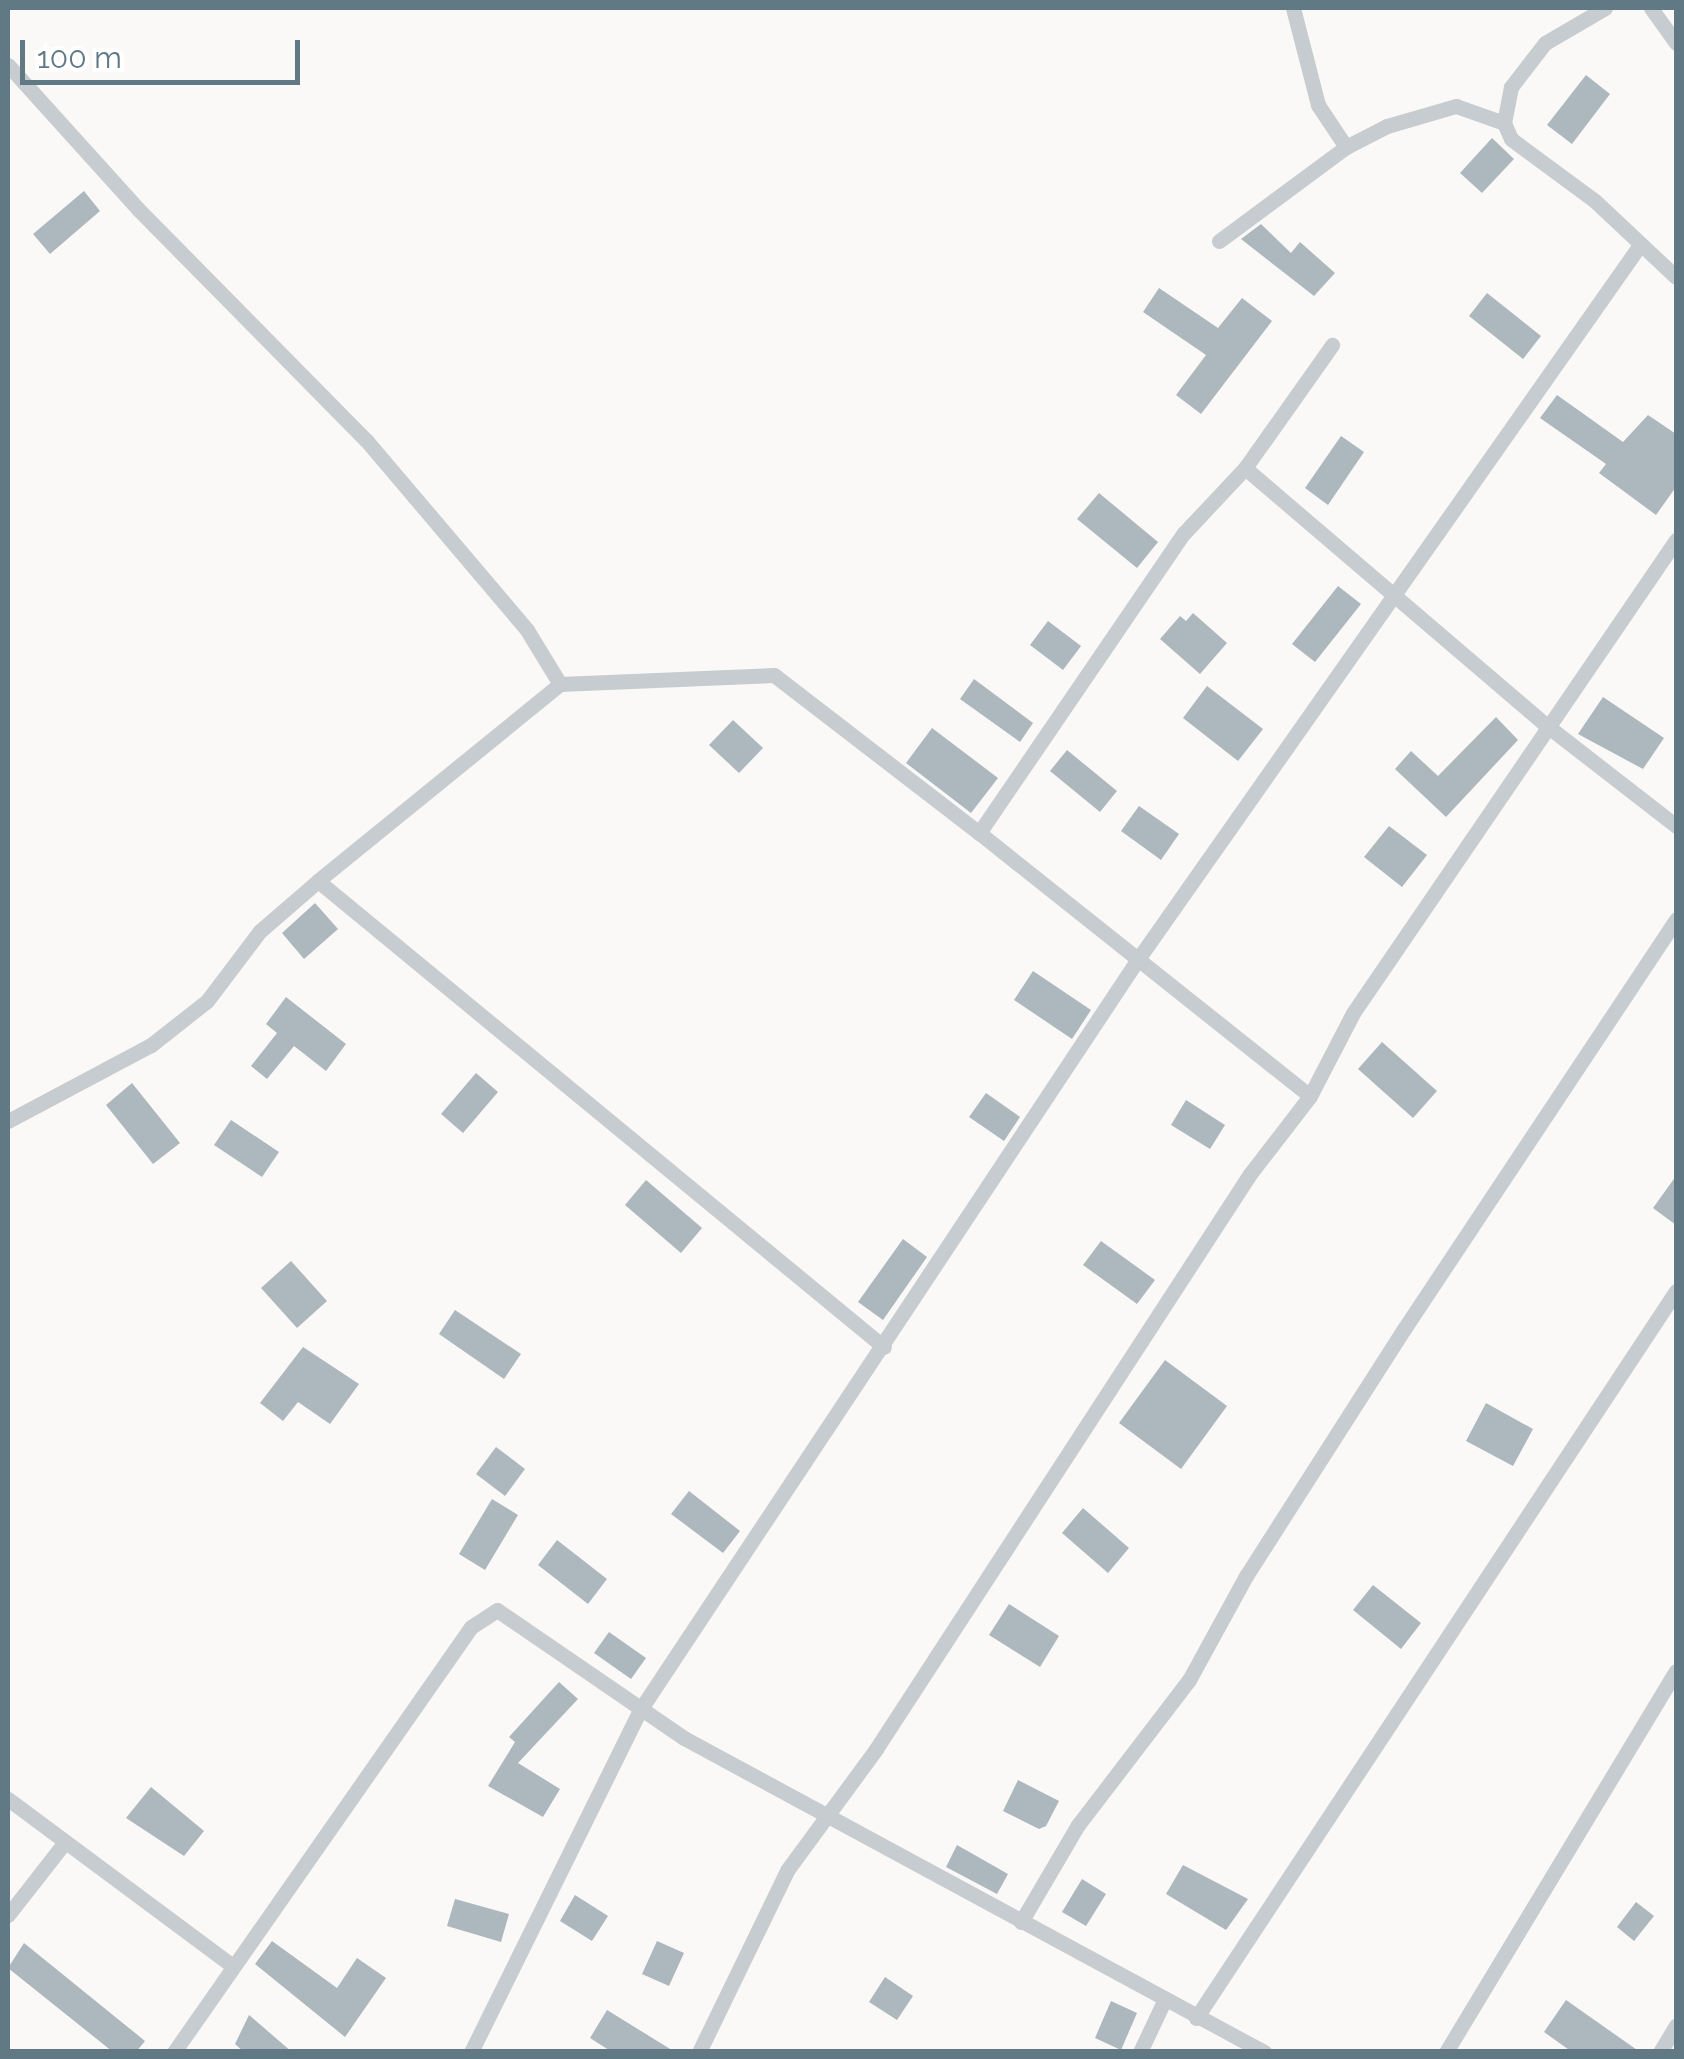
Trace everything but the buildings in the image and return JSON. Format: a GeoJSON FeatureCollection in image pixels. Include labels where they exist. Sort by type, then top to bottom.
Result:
{"type":"FeatureCollection","features":[{"type":"Feature","properties":{"kind":"street"},"geometry":{"type":"LineString","coordinates":[[1293,8],[1318,105],[1346,147]]}},
{"type":"Feature","properties":{"kind":"street"},"geometry":{"type":"LineString","coordinates":[[1605,8],[1545,43],[1511,87],[1504,123],[1511,139],[1595,201],[1676,277]]}},
{"type":"Feature","properties":{"kind":"street"},"geometry":{"type":"LineString","coordinates":[[1651,8],[1676,43]]}},
{"type":"Feature","properties":{"kind":"street"},"geometry":{"type":"LineString","coordinates":[[8,65],[138,209],[366,440],[527,630],[560,684]]}},
{"type":"Feature","properties":{"kind":"street"},"geometry":{"type":"LineString","coordinates":[[1219,241],[1346,147],[1387,126],[1456,106],[1504,123]]}},
{"type":"Feature","properties":{"kind":"street"},"geometry":{"type":"LineString","coordinates":[[471,2052],[640,1710],[1136,962],[1392,592],[1640,245]]}},
{"type":"Feature","properties":{"kind":"street"},"geometry":{"type":"LineString","coordinates":[[980,832],[1184,532],[1244,468],[1332,345]]}},
{"type":"Feature","properties":{"kind":"street"},"geometry":{"type":"LineString","coordinates":[[1244,468],[1546,725],[1676,826]]}},
{"type":"Feature","properties":{"kind":"street"},"geometry":{"type":"LineString","coordinates":[[699,2052],[788,1869],[1240,1190],[1310,1096],[1353,1013],[1546,725],[1676,540]]}},
{"type":"Feature","properties":{"kind":"street"},"geometry":{"type":"LineString","coordinates":[[8,1121],[98,1078],[207,1001],[260,931],[560,684],[774,675],[980,832],[1136,962],[1310,1096]]}},
{"type":"Feature","properties":{"kind":"street"},"geometry":{"type":"LineString","coordinates":[[318,881],[884,1347]]}},
{"type":"Feature","properties":{"kind":"street"},"geometry":{"type":"LineString","coordinates":[[1021,1922],[1078,1825],[1189,1680],[1246,1576],[1676,918]]}},
{"type":"Feature","properties":{"kind":"street"},"geometry":{"type":"LineString","coordinates":[[1196,2018],[1676,1291]]}},
{"type":"Feature","properties":{"kind":"street"},"geometry":{"type":"LineString","coordinates":[[174,2052],[230,1964],[486,1614],[506,1612],[640,1710],[1164,2001],[1264,2052]]}},
{"type":"Feature","properties":{"kind":"street"},"geometry":{"type":"LineString","coordinates":[[1446,2052],[1676,1670]]}},
{"type":"Feature","properties":{"kind":"street"},"geometry":{"type":"LineString","coordinates":[[8,1798],[230,1964]]}},
{"type":"Feature","properties":{"kind":"street"},"geometry":{"type":"LineString","coordinates":[[8,1916],[66,1842]]}},
{"type":"Feature","properties":{"kind":"street"},"geometry":{"type":"LineString","coordinates":[[1140,2052],[1164,2001]]}},
{"type":"Feature","properties":{"kind":"street"},"geometry":{"type":"LineString","coordinates":[[1660,2052],[1676,2026]]}}]}
